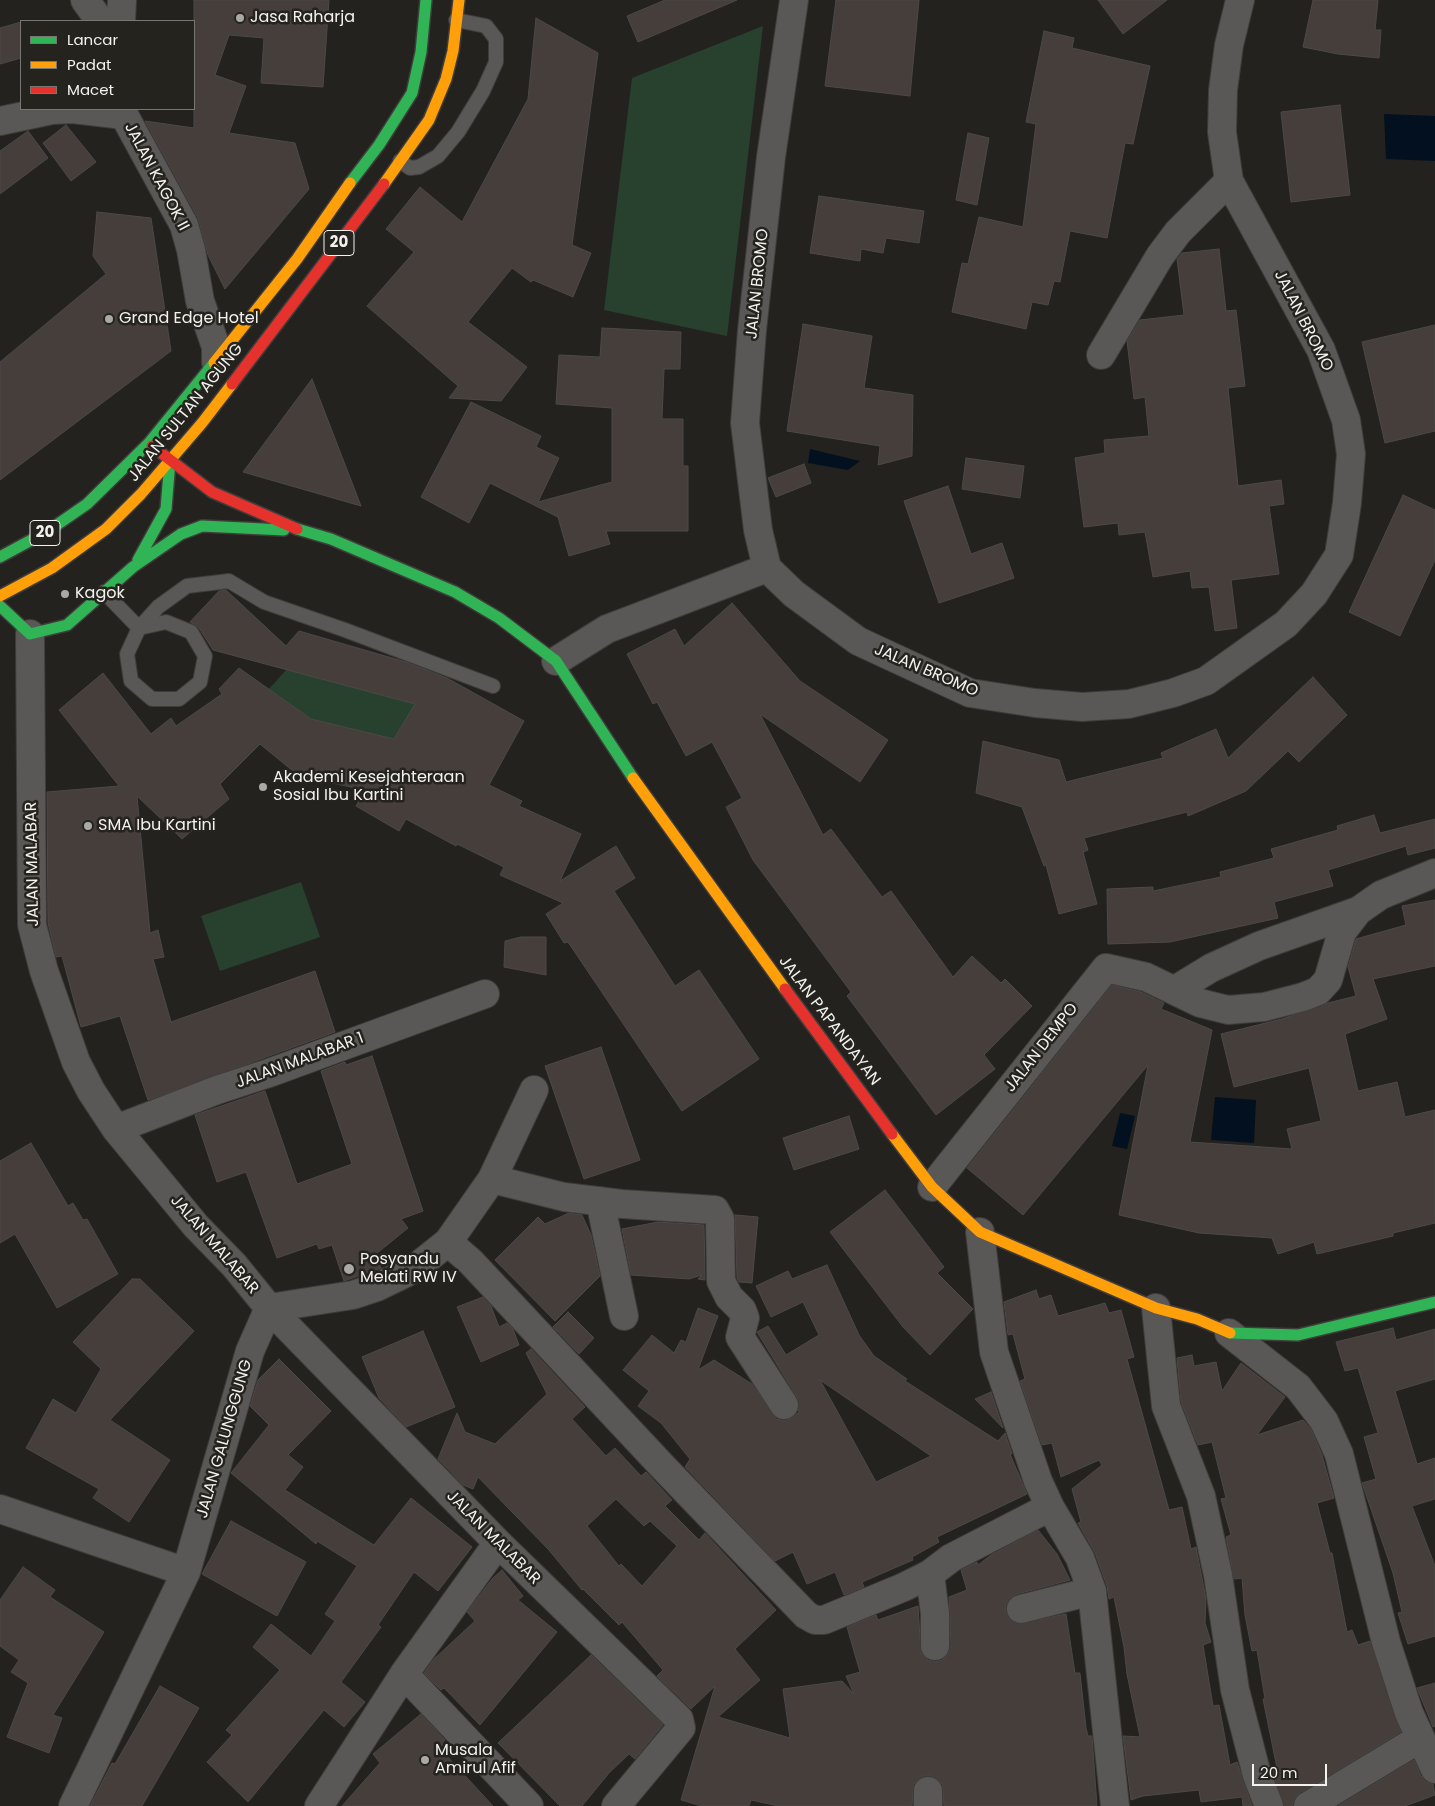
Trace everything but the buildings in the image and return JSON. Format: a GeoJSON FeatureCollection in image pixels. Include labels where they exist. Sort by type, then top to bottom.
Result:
{"type":"FeatureCollection","features":[{"type":"Feature","properties":{"kind":"main road","name":"JALAN SULTAN AGUNG"},"geometry":{"type":"LineString","coordinates":[[0,557],[48,531],[87,504],[149,443],[216,362],[296,259],[329,210],[380,145],[412,93],[421,52],[426,0]]}},
{"type":"Feature","properties":{"kind":"main road","name":"JALAN SULTAN AGUNG"},"geometry":{"type":"LineString","coordinates":[[0,596],[52,568],[106,528],[141,494],[214,408],[429,120],[436,105],[453,51],[458,0]]}},
{"type":"Feature","properties":{"kind":"main road","name":"JALAN PAPANDAYAN"},"geometry":{"type":"LineString","coordinates":[[149,443],[212,492],[303,531],[331,539],[455,592],[499,618],[556,661],[628,771],[720,902],[932,1187],[980,1232],[1156,1308],[1197,1318],[1229,1333],[1298,1335],[1435,1302]]}},
{"type":"Feature","properties":{"kind":"main road"},"geometry":{"type":"LineString","coordinates":[[134,567],[166,509],[170,461]]}},
{"type":"Feature","properties":{"kind":"main road"},"geometry":{"type":"LineString","coordinates":[[121,471],[141,494]]}},
{"type":"Feature","properties":{"kind":"main road","name":"JALAN PAPANDAYAN"},"geometry":{"type":"LineString","coordinates":[[30,634],[67,626],[134,567],[180,534],[202,526],[303,531]]}},
{"type":"Feature","properties":{"kind":"main road"},"geometry":{"type":"LineString","coordinates":[[0,606],[30,634]]}},
{"type":"Feature","properties":{"kind":"street"},"geometry":{"type":"LineString","coordinates":[[85,0],[99,20]]}},
{"type":"Feature","properties":{"kind":"street"},"geometry":{"type":"LineString","coordinates":[[122,0],[122,20]]}},
{"type":"Feature","properties":{"kind":"street","name":"JALAN BROMO"},"geometry":{"type":"LineString","coordinates":[[794,0],[771,157],[745,423],[758,530],[767,568],[794,594],[858,641],[970,693],[1035,704],[1082,707],[1128,704],[1173,693],[1206,681],[1286,624],[1314,594],[1339,555],[1347,503],[1351,454],[1346,420],[1321,350],[1229,181],[1222,132],[1223,90],[1229,45],[1240,0]]}},
{"type":"Feature","properties":{"kind":"street"},"geometry":{"type":"LineString","coordinates":[[0,121],[52,110]]}},
{"type":"Feature","properties":{"kind":"street"},"geometry":{"type":"LineString","coordinates":[[90,110],[124,112]]}},
{"type":"Feature","properties":{"kind":"street","name":"JALAN KAGOK II"},"geometry":{"type":"LineString","coordinates":[[124,112],[184,225],[191,250],[200,301],[216,348],[216,362]]}},
{"type":"Feature","properties":{"kind":"street"},"geometry":{"type":"LineString","coordinates":[[1102,355],[1160,256],[1178,232],[1229,181]]}},
{"type":"Feature","properties":{"kind":"street"},"geometry":{"type":"LineString","coordinates":[[556,661],[607,628],[767,568]]}},
{"type":"Feature","properties":{"kind":"street","name":"JALAN MALABAR"},"geometry":{"type":"LineString","coordinates":[[30,634],[32,925],[44,971],[76,1062],[91,1091],[116,1130],[196,1226],[234,1266],[269,1308],[498,1543],[679,1719],[681,1728],[619,1806]]}},
{"type":"Feature","properties":{"kind":"street","name":"JALAN DEMPO"},"geometry":{"type":"LineString","coordinates":[[1175,990],[1212,968],[1259,946],[1358,911],[1381,895],[1435,873]]}},
{"type":"Feature","properties":{"kind":"street","name":"JALAN DEMPO"},"geometry":{"type":"LineString","coordinates":[[932,1187],[1103,969],[1110,967],[1146,977],[1200,1003],[1228,1010],[1264,1007],[1318,991],[1328,980],[1342,932],[1358,911]]}},
{"type":"Feature","properties":{"kind":"street","name":"JALAN MALABAR 1"},"geometry":{"type":"LineString","coordinates":[[116,1130],[218,1090],[485,994]]}},
{"type":"Feature","properties":{"kind":"street"},"geometry":{"type":"LineString","coordinates":[[269,1308],[353,1295],[377,1287],[414,1269],[448,1242],[492,1180],[534,1090]]}},
{"type":"Feature","properties":{"kind":"street"},"geometry":{"type":"LineString","coordinates":[[492,1180],[564,1197],[699,1208],[717,1212],[720,1219],[721,1281],[729,1298],[745,1315],[746,1320],[740,1337],[784,1405]]}},
{"type":"Feature","properties":{"kind":"street"},"geometry":{"type":"LineString","coordinates":[[600,1201],[624,1316]]}},
{"type":"Feature","properties":{"kind":"street"},"geometry":{"type":"LineString","coordinates":[[980,1232],[994,1352],[1038,1481],[1050,1507],[1080,1558],[1092,1591],[1115,1806]]}},
{"type":"Feature","properties":{"kind":"street"},"geometry":{"type":"LineString","coordinates":[[448,1242],[471,1262],[664,1468],[806,1615],[815,1620],[824,1620],[930,1574],[951,1558],[1050,1507]]}},
{"type":"Feature","properties":{"kind":"street","name":"JALAN GALUNGGUNG"},"geometry":{"type":"LineString","coordinates":[[73,1806],[186,1572],[250,1351],[269,1308]]}},
{"type":"Feature","properties":{"kind":"street"},"geometry":{"type":"LineString","coordinates":[[1156,1308],[1166,1406],[1201,1496],[1218,1575],[1235,1690],[1257,1775],[1269,1806]]}},
{"type":"Feature","properties":{"kind":"street"},"geometry":{"type":"LineString","coordinates":[[1229,1333],[1298,1387],[1324,1421],[1339,1454],[1386,1642],[1419,1739],[1435,1769]]}},
{"type":"Feature","properties":{"kind":"street"},"geometry":{"type":"LineString","coordinates":[[0,1509],[186,1572]]}},
{"type":"Feature","properties":{"kind":"street"},"geometry":{"type":"LineString","coordinates":[[320,1806],[404,1674],[498,1543]]}},
{"type":"Feature","properties":{"kind":"street"},"geometry":{"type":"LineString","coordinates":[[930,1574],[935,1614],[935,1646]]}},
{"type":"Feature","properties":{"kind":"street"},"geometry":{"type":"LineString","coordinates":[[1021,1609],[1092,1591]]}},
{"type":"Feature","properties":{"kind":"street"},"geometry":{"type":"LineString","coordinates":[[404,1674],[529,1806]]}},
{"type":"Feature","properties":{"kind":"street"},"geometry":{"type":"LineString","coordinates":[[1308,1806],[1419,1739]]}},
{"type":"Feature","properties":{"kind":"lane"},"geometry":{"type":"LineString","coordinates":[[400,161],[410,168],[419,167],[438,156],[462,127],[483,91],[496,62],[496,39],[486,26],[456,20]]}},
{"type":"Feature","properties":{"kind":"lane"},"geometry":{"type":"LineString","coordinates":[[139,628],[166,622],[191,632],[205,656],[200,682],[179,699],[152,699],[131,682],[127,654],[139,628],[158,607],[187,586],[229,581],[264,602],[345,630],[493,686]]}},
{"type":"Feature","properties":{"kind":"lane"},"geometry":{"type":"LineString","coordinates":[[104,592],[139,628]]}},
{"type":"Feature","properties":{"kind":"green space"},"geometry":{"type":"Polygon","coordinates":[[[763,26],[727,336],[604,310],[632,78],[763,26]]]}},
{"type":"Feature","properties":{"kind":"green space"},"geometry":{"type":"Polygon","coordinates":[[[287,669],[415,704],[394,739],[311,719],[269,689],[287,669]]]}},
{"type":"Feature","properties":{"kind":"green space"},"geometry":{"type":"Polygon","coordinates":[[[301,882],[320,937],[220,971],[201,916],[301,882]]]}},
{"type":"Feature","properties":{"kind":"water"},"geometry":{"type":"Polygon","coordinates":[[[1384,114],[1435,116],[1435,161],[1386,159],[1384,114]]]}},
{"type":"Feature","properties":{"kind":"water"},"geometry":{"type":"Polygon","coordinates":[[[810,449],[860,461],[848,470],[808,463],[810,449]]]}},
{"type":"Feature","properties":{"kind":"water"},"geometry":{"type":"Polygon","coordinates":[[[1215,1097],[1256,1100],[1254,1143],[1211,1140],[1215,1097]]]}},
{"type":"Feature","properties":{"kind":"water"},"geometry":{"type":"Polygon","coordinates":[[[1120,1113],[1135,1116],[1127,1149],[1112,1146],[1120,1113]]]}},
{"type":"Feature","properties":{"kind":"traffic: fast"},"geometry":{"type":"LineString","coordinates":[[350,183],[379,145],[412,93],[421,52],[426,0]]}},
{"type":"Feature","properties":{"kind":"traffic: fast"},"geometry":{"type":"LineString","coordinates":[[0,557],[48,531],[87,504],[149,443],[214,363]]}},
{"type":"Feature","properties":{"kind":"traffic: fast"},"geometry":{"type":"LineString","coordinates":[[138,560],[166,509],[170,461]]}},
{"type":"Feature","properties":{"kind":"traffic: fast"},"geometry":{"type":"LineString","coordinates":[[0,606],[30,634],[67,625],[133,567],[181,534],[202,526],[284,530]]}},
{"type":"Feature","properties":{"kind":"traffic: fast"},"geometry":{"type":"LineString","coordinates":[[297,529],[331,539],[455,592],[499,618],[556,661],[633,778]]}},
{"type":"Feature","properties":{"kind":"traffic: fast"},"geometry":{"type":"LineString","coordinates":[[1230,1333],[1298,1335],[1435,1302]]}},
{"type":"Feature","properties":{"kind":"traffic: slow"},"geometry":{"type":"LineString","coordinates":[[384,184],[429,120],[446,79],[453,51],[459,0]]}},
{"type":"Feature","properties":{"kind":"traffic: slow"},"geometry":{"type":"LineString","coordinates":[[214,363],[297,259],[350,183]]}},
{"type":"Feature","properties":{"kind":"traffic: slow"},"geometry":{"type":"LineString","coordinates":[[0,596],[52,568],[106,529],[141,494],[202,423],[232,384]]}},
{"type":"Feature","properties":{"kind":"traffic: slow"},"geometry":{"type":"LineString","coordinates":[[633,778],[785,989]]}},
{"type":"Feature","properties":{"kind":"traffic: slow"},"geometry":{"type":"LineString","coordinates":[[892,1134],[932,1187],[980,1232],[1156,1308],[1197,1319],[1230,1333]]}},
{"type":"Feature","properties":{"kind":"traffic: jam"},"geometry":{"type":"LineString","coordinates":[[232,384],[384,184]]}},
{"type":"Feature","properties":{"kind":"traffic: jam"},"geometry":{"type":"LineString","coordinates":[[152,446],[212,492],[297,529]]}},
{"type":"Feature","properties":{"kind":"traffic: jam"},"geometry":{"type":"LineString","coordinates":[[785,989],[892,1134]]}},
{"type":"Feature","properties":{"kind":"place","name":"Jasa Raharja"},"geometry":{"type":"Point","coordinates":[240,18]}},
{"type":"Feature","properties":{"kind":"place","name":"Grand Edge Hotel"},"geometry":{"type":"Point","coordinates":[109,319]}},
{"type":"Feature","properties":{"kind":"place","name":"Kagok"},"geometry":{"type":"Point","coordinates":[65,594]}},
{"type":"Feature","properties":{"kind":"place","name":"Akademi Kesejahteraan Sosial Ibu Kartini"},"geometry":{"type":"Point","coordinates":[263,787]}},
{"type":"Feature","properties":{"kind":"place","name":"SMA Ibu Kartini"},"geometry":{"type":"Point","coordinates":[88,826]}},
{"type":"Feature","properties":{"kind":"place","name":"Posyandu Melati RW IV"},"geometry":{"type":"Point","coordinates":[349,1269]}},
{"type":"Feature","properties":{"kind":"place","name":"Musala Amirul Afif"},"geometry":{"type":"Point","coordinates":[425,1760]}}]}
